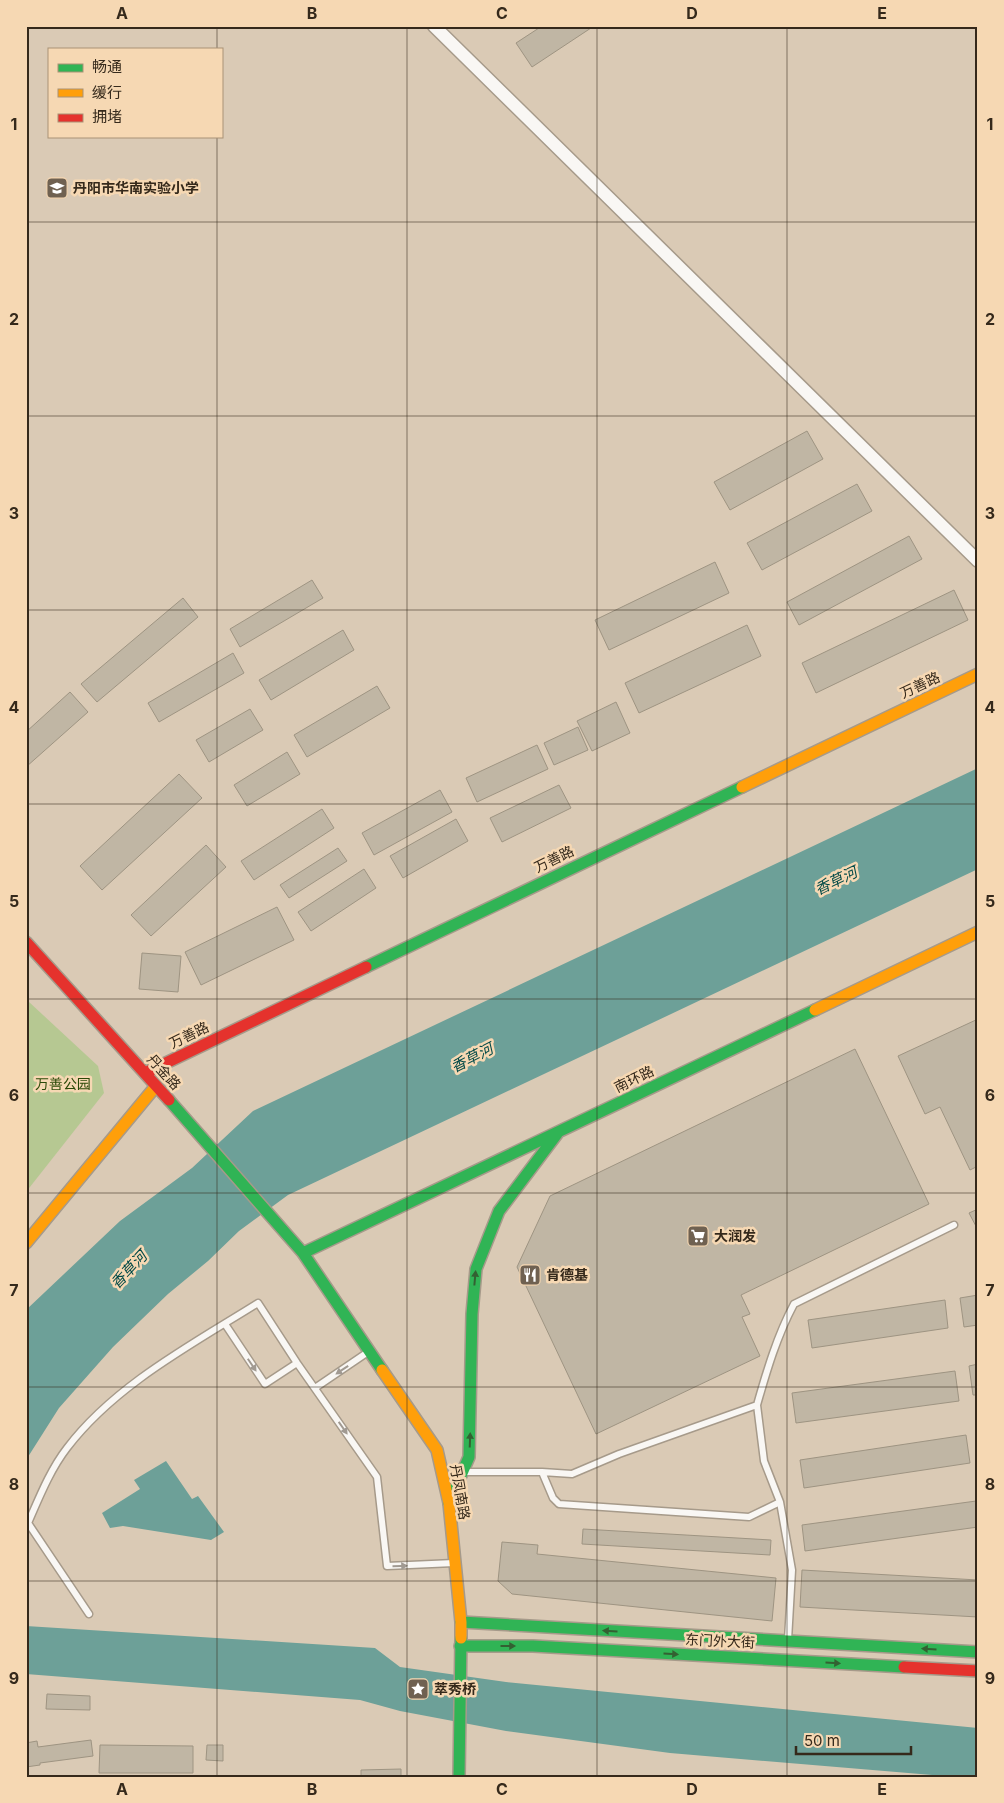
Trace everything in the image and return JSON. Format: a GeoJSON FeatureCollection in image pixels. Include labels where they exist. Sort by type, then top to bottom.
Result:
{"type":"FeatureCollection","features":[{"type":"Feature","properties":{"kind":"main road","name":"万善路"},"geometry":{"type":"LineString","coordinates":[[145,1073],[978,674]]}},
{"type":"Feature","properties":{"kind":"main road","name":"南环路"},"geometry":{"type":"LineString","coordinates":[[303,1253],[978,932]]}},
{"type":"Feature","properties":{"kind":"main road","name":"丹金路"},"geometry":{"type":"LineString","coordinates":[[26,942],[194,1128],[303,1253]]}},
{"type":"Feature","properties":{"kind":"main road"},"geometry":{"type":"LineString","coordinates":[[26,1243],[156,1086]]}},
{"type":"Feature","properties":{"kind":"main road"},"geometry":{"type":"LineString","coordinates":[[450,1503],[453,1472],[469,1458],[472,1314],[476,1269],[499,1211],[559,1132]]}},
{"type":"Feature","properties":{"kind":"main road","name":"丹凤南路"},"geometry":{"type":"LineString","coordinates":[[303,1253],[453,1472],[450,1503],[461,1622],[459,1777]]}},
{"type":"Feature","properties":{"kind":"main road","name":"东门外大街"},"geometry":{"type":"LineString","coordinates":[[461,1622],[978,1652]]}},
{"type":"Feature","properties":{"kind":"main road","name":"东门外大街"},"geometry":{"type":"LineString","coordinates":[[460,1646],[533,1646],[978,1671]]}},
{"type":"Feature","properties":{"kind":"street"},"geometry":{"type":"LineString","coordinates":[[434,26],[978,561]]}},
{"type":"Feature","properties":{"kind":"lane"},"geometry":{"type":"LineString","coordinates":[[788,1641],[792,1570],[780,1502],[764,1461],[757,1405],[768,1366],[784,1323],[794,1304],[954,1225]]}},
{"type":"Feature","properties":{"kind":"lane"},"geometry":{"type":"LineString","coordinates":[[89,1614],[28,1523],[48,1478],[66,1450],[95,1417],[131,1386],[174,1356],[258,1304],[377,1477],[387,1566],[455,1563]]}},
{"type":"Feature","properties":{"kind":"lane"},"geometry":{"type":"LineString","coordinates":[[225,1324],[264,1384],[297,1363]]}},
{"type":"Feature","properties":{"kind":"lane"},"geometry":{"type":"LineString","coordinates":[[315,1388],[369,1351]]}},
{"type":"Feature","properties":{"kind":"lane"},"geometry":{"type":"LineString","coordinates":[[453,1472],[572,1474],[619,1454],[757,1405]]}},
{"type":"Feature","properties":{"kind":"lane"},"geometry":{"type":"LineString","coordinates":[[542,1472],[554,1498],[559,1504],[749,1517],[780,1502]]}},
{"type":"Feature","properties":{"kind":"green space","name":"万善公园"},"geometry":{"type":"Polygon","coordinates":[[[29,1002],[98,1066],[104,1093],[26,1192],[26,1004],[29,1002]]]}},
{"type":"Feature","properties":{"kind":"water","name":"香草河"},"geometry":{"type":"Polygon","coordinates":[[[978,768],[978,869],[288,1195],[239,1231],[208,1261],[168,1294],[113,1347],[59,1408],[26,1460],[26,1310],[120,1221],[192,1168],[253,1111],[978,768]]]}},
{"type":"Feature","properties":{"kind":"water"},"geometry":{"type":"Polygon","coordinates":[[[166,1461],[192,1499],[198,1496],[224,1532],[211,1540],[123,1526],[110,1528],[102,1513],[140,1489],[134,1480],[166,1461]]]}},
{"type":"Feature","properties":{"kind":"water"},"geometry":{"type":"Polygon","coordinates":[[[26,1626],[375,1648],[400,1667],[506,1682],[978,1728],[978,1777],[956,1777],[670,1753],[506,1731],[400,1711],[360,1700],[26,1674],[26,1626]]]}},
{"type":"Feature","properties":{"kind":"building"},"geometry":{"type":"Polygon","coordinates":[[[542,26],[594,26],[532,67],[516,43],[542,26]]]}},
{"type":"Feature","properties":{"kind":"building"},"geometry":{"type":"Polygon","coordinates":[[[807,431],[823,459],[730,510],[714,482],[807,431]]]}},
{"type":"Feature","properties":{"kind":"building"},"geometry":{"type":"Polygon","coordinates":[[[857,484],[872,511],[762,570],[747,543],[857,484]]]}},
{"type":"Feature","properties":{"kind":"building"},"geometry":{"type":"Polygon","coordinates":[[[909,536],[922,559],[799,625],[787,602],[909,536]]]}},
{"type":"Feature","properties":{"kind":"building"},"geometry":{"type":"Polygon","coordinates":[[[715,562],[729,593],[609,650],[595,620],[715,562]]]}},
{"type":"Feature","properties":{"kind":"building"},"geometry":{"type":"Polygon","coordinates":[[[312,580],[323,598],[240,647],[230,629],[312,580]]]}},
{"type":"Feature","properties":{"kind":"building"},"geometry":{"type":"Polygon","coordinates":[[[954,590],[968,620],[816,693],[802,663],[954,590]]]}},
{"type":"Feature","properties":{"kind":"building"},"geometry":{"type":"Polygon","coordinates":[[[183,598],[198,617],[97,702],[81,684],[183,598]]]}},
{"type":"Feature","properties":{"kind":"building"},"geometry":{"type":"Polygon","coordinates":[[[747,625],[761,656],[639,713],[625,683],[747,625]]]}},
{"type":"Feature","properties":{"kind":"building"},"geometry":{"type":"Polygon","coordinates":[[[343,630],[354,650],[271,700],[259,680],[343,630]]]}},
{"type":"Feature","properties":{"kind":"building"},"geometry":{"type":"Polygon","coordinates":[[[233,653],[244,673],[159,722],[148,703],[233,653]]]}},
{"type":"Feature","properties":{"kind":"building"},"geometry":{"type":"Polygon","coordinates":[[[377,686],[390,708],[307,757],[294,735],[377,686]]]}},
{"type":"Feature","properties":{"kind":"building"},"geometry":{"type":"Polygon","coordinates":[[[70,692],[88,712],[26,767],[26,732],[70,692]]]}},
{"type":"Feature","properties":{"kind":"building"},"geometry":{"type":"Polygon","coordinates":[[[616,702],[630,733],[592,751],[577,721],[616,702]]]}},
{"type":"Feature","properties":{"kind":"building"},"geometry":{"type":"Polygon","coordinates":[[[250,709],[263,730],[209,762],[196,740],[250,709]]]}},
{"type":"Feature","properties":{"kind":"building"},"geometry":{"type":"Polygon","coordinates":[[[578,727],[588,750],[554,765],[544,743],[578,727]]]}},
{"type":"Feature","properties":{"kind":"building"},"geometry":{"type":"Polygon","coordinates":[[[537,745],[548,769],[477,802],[466,778],[537,745]]]}},
{"type":"Feature","properties":{"kind":"building"},"geometry":{"type":"Polygon","coordinates":[[[287,752],[300,774],[247,806],[234,785],[287,752]]]}},
{"type":"Feature","properties":{"kind":"building"},"geometry":{"type":"Polygon","coordinates":[[[179,774],[202,798],[102,890],[80,866],[179,774]]]}},
{"type":"Feature","properties":{"kind":"building"},"geometry":{"type":"Polygon","coordinates":[[[559,785],[571,808],[502,842],[490,818],[559,785]]]}},
{"type":"Feature","properties":{"kind":"building"},"geometry":{"type":"Polygon","coordinates":[[[440,790],[452,812],[374,855],[362,833],[440,790]]]}},
{"type":"Feature","properties":{"kind":"building"},"geometry":{"type":"Polygon","coordinates":[[[322,809],[334,828],[254,880],[241,861],[322,809]]]}},
{"type":"Feature","properties":{"kind":"building"},"geometry":{"type":"Polygon","coordinates":[[[456,819],[468,841],[403,878],[390,856],[456,819]]]}},
{"type":"Feature","properties":{"kind":"building"},"geometry":{"type":"Polygon","coordinates":[[[206,845],[226,867],[151,936],[131,915],[206,845]]]}},
{"type":"Feature","properties":{"kind":"building"},"geometry":{"type":"Polygon","coordinates":[[[338,848],[347,861],[289,898],[280,885],[338,848]]]}},
{"type":"Feature","properties":{"kind":"building"},"geometry":{"type":"Polygon","coordinates":[[[364,869],[376,888],[311,931],[298,912],[364,869]]]}},
{"type":"Feature","properties":{"kind":"building"},"geometry":{"type":"Polygon","coordinates":[[[277,907],[294,940],[201,985],[185,952],[277,907]]]}},
{"type":"Feature","properties":{"kind":"building"},"geometry":{"type":"Polygon","coordinates":[[[142,953],[181,956],[178,992],[139,989],[142,953]]]}},
{"type":"Feature","properties":{"kind":"building"},"geometry":{"type":"Polygon","coordinates":[[[978,1019],[978,1166],[970,1170],[940,1107],[925,1114],[898,1056],[978,1019]]]}},
{"type":"Feature","properties":{"kind":"building","name":"大润发"},"geometry":{"type":"Polygon","coordinates":[[[855,1049],[929,1204],[741,1295],[750,1314],[742,1317],[760,1356],[596,1434],[517,1267],[550,1196],[855,1049]]]}},
{"type":"Feature","properties":{"kind":"building"},"geometry":{"type":"Polygon","coordinates":[[[978,1209],[978,1230],[969,1213],[978,1209]]]}},
{"type":"Feature","properties":{"kind":"building"},"geometry":{"type":"Polygon","coordinates":[[[978,1295],[978,1325],[964,1327],[960,1298],[978,1295]]]}},
{"type":"Feature","properties":{"kind":"building"},"geometry":{"type":"Polygon","coordinates":[[[945,1300],[948,1328],[812,1348],[808,1320],[945,1300]]]}},
{"type":"Feature","properties":{"kind":"building"},"geometry":{"type":"Polygon","coordinates":[[[978,1364],[978,1395],[973,1395],[969,1366],[978,1364]]]}},
{"type":"Feature","properties":{"kind":"building"},"geometry":{"type":"Polygon","coordinates":[[[955,1371],[959,1401],[796,1423],[792,1393],[955,1371]]]}},
{"type":"Feature","properties":{"kind":"building"},"geometry":{"type":"Polygon","coordinates":[[[966,1435],[970,1463],[804,1488],[800,1460],[966,1435]]]}},
{"type":"Feature","properties":{"kind":"building"},"geometry":{"type":"Polygon","coordinates":[[[976,1501],[978,1527],[805,1551],[802,1525],[976,1501]]]}},
{"type":"Feature","properties":{"kind":"building"},"geometry":{"type":"Polygon","coordinates":[[[583,1529],[771,1540],[770,1555],[582,1544],[583,1529]]]}},
{"type":"Feature","properties":{"kind":"building"},"geometry":{"type":"Polygon","coordinates":[[[502,1542],[538,1545],[537,1554],[776,1578],[772,1621],[512,1594],[498,1581],[502,1542]]]}},
{"type":"Feature","properties":{"kind":"building"},"geometry":{"type":"Polygon","coordinates":[[[802,1570],[978,1580],[978,1617],[800,1607],[802,1570]]]}},
{"type":"Feature","properties":{"kind":"building"},"geometry":{"type":"Polygon","coordinates":[[[47,1694],[90,1696],[90,1710],[46,1709],[47,1694]]]}},
{"type":"Feature","properties":{"kind":"building"},"geometry":{"type":"Polygon","coordinates":[[[91,1740],[93,1756],[40,1763],[40,1765],[26,1767],[26,1743],[37,1741],[38,1747],[91,1740]]]}},
{"type":"Feature","properties":{"kind":"building"},"geometry":{"type":"Polygon","coordinates":[[[100,1745],[193,1746],[193,1773],[99,1773],[100,1745]]]}},
{"type":"Feature","properties":{"kind":"building"},"geometry":{"type":"Polygon","coordinates":[[[207,1745],[223,1745],[223,1761],[206,1760],[207,1745]]]}},
{"type":"Feature","properties":{"kind":"building"},"geometry":{"type":"Polygon","coordinates":[[[401,1769],[401,1777],[361,1777],[361,1770],[401,1769]]]}},
{"type":"Feature","properties":{"kind":"traffic: fast"},"geometry":{"type":"LineString","coordinates":[[366,967],[742,787]]}},
{"type":"Feature","properties":{"kind":"traffic: fast"},"geometry":{"type":"LineString","coordinates":[[303,1253],[815,1010]]}},
{"type":"Feature","properties":{"kind":"traffic: fast"},"geometry":{"type":"LineString","coordinates":[[169,1100],[303,1253],[382,1370]]}},
{"type":"Feature","properties":{"kind":"traffic: fast"},"geometry":{"type":"LineString","coordinates":[[449,1503],[469,1457],[472,1314],[476,1269],[499,1211],[557,1134]]}},
{"type":"Feature","properties":{"kind":"traffic: fast"},"geometry":{"type":"LineString","coordinates":[[461,1622],[978,1652]]}},
{"type":"Feature","properties":{"kind":"traffic: fast"},"geometry":{"type":"LineString","coordinates":[[459,1777],[461,1638]]}},
{"type":"Feature","properties":{"kind":"traffic: fast"},"geometry":{"type":"LineString","coordinates":[[460,1646],[533,1646],[904,1667]]}},
{"type":"Feature","properties":{"kind":"traffic: slow"},"geometry":{"type":"LineString","coordinates":[[742,787],[978,674]]}},
{"type":"Feature","properties":{"kind":"traffic: slow"},"geometry":{"type":"LineString","coordinates":[[815,1010],[978,932]]}},
{"type":"Feature","properties":{"kind":"traffic: slow"},"geometry":{"type":"LineString","coordinates":[[26,1243],[156,1086]]}},
{"type":"Feature","properties":{"kind":"traffic: slow"},"geometry":{"type":"LineString","coordinates":[[382,1370],[437,1450],[449,1503],[461,1638]]}},
{"type":"Feature","properties":{"kind":"traffic: jam"},"geometry":{"type":"LineString","coordinates":[[26,942],[169,1100]]}},
{"type":"Feature","properties":{"kind":"traffic: jam"},"geometry":{"type":"LineString","coordinates":[[145,1073],[366,967]]}},
{"type":"Feature","properties":{"kind":"traffic: jam"},"geometry":{"type":"LineString","coordinates":[[904,1667],[978,1671]]}},
{"type":"Feature","properties":{"kind":"place","name":"丹阳市华南实验小学"},"geometry":{"type":"Point","coordinates":[57,188]}},
{"type":"Feature","properties":{"kind":"place","name":"大润发"},"geometry":{"type":"Point","coordinates":[698,1236]}},
{"type":"Feature","properties":{"kind":"place","name":"肯德基"},"geometry":{"type":"Point","coordinates":[530,1275]}},
{"type":"Feature","properties":{"kind":"place","name":"萃秀桥"},"geometry":{"type":"Point","coordinates":[418,1689]}}]}
